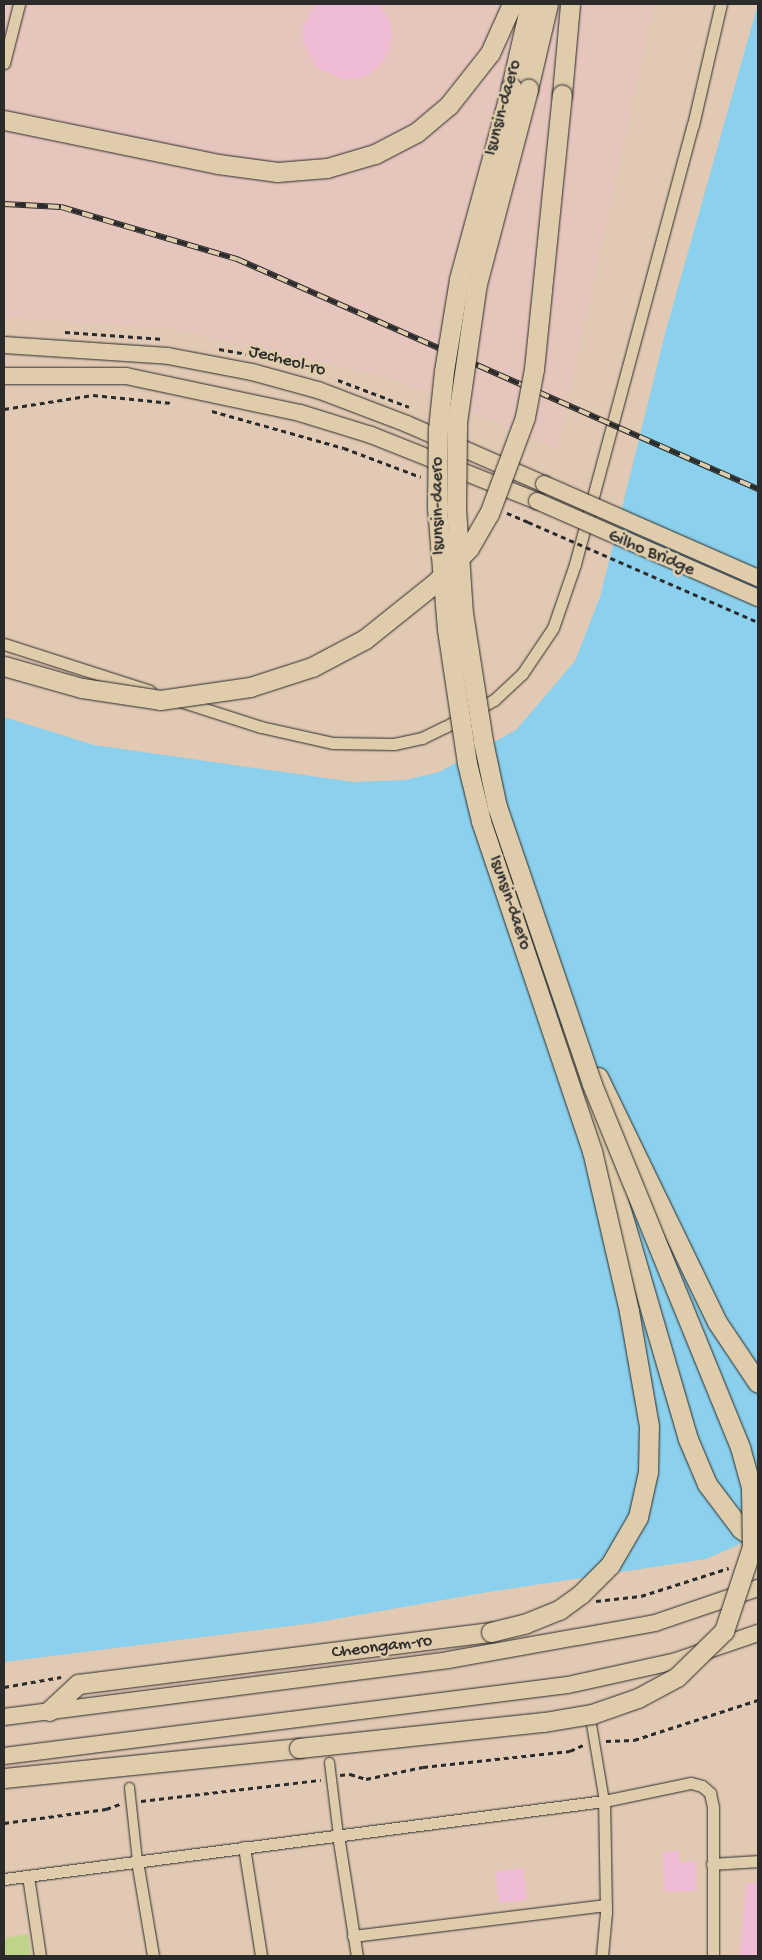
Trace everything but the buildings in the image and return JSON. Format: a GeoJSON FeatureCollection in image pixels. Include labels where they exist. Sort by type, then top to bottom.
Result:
{"type":"FeatureCollection","features":[{"type":"Feature","properties":{"kind":"highway"},"geometry":{"type":"LineString","coordinates":[[4,120],[218,164],[278,172],[327,168],[383,149],[417,132],[449,106],[490,53],[512,4]]}},
{"type":"Feature","properties":{"kind":"highway","name":"Isunsin-daero"},"geometry":{"type":"LineString","coordinates":[[530,4],[519,88],[468,332],[457,422],[456,509],[463,614],[482,741],[497,807],[564,1003]]}},
{"type":"Feature","properties":{"kind":"highway","name":"Isunsin-daero"},"geometry":{"type":"LineString","coordinates":[[545,1005],[481,821],[467,763],[447,629],[437,507],[438,429],[450,330],[471,234],[548,4]]}},
{"type":"Feature","properties":{"kind":"highway"},"geometry":{"type":"LineString","coordinates":[[4,666],[82,688],[160,700],[250,687],[312,667],[365,639],[435,583],[469,548],[488,514],[525,417],[534,368],[570,4]]}},
{"type":"Feature","properties":{"kind":"highway"},"geometry":{"type":"LineString","coordinates":[[564,1003],[717,1322],[758,1383]]}},
{"type":"Feature","properties":{"kind":"highway"},"geometry":{"type":"LineString","coordinates":[[4,1778],[544,1722],[592,1714],[638,1698],[677,1677],[724,1631],[737,1598],[752,1547],[751,1487],[740,1447],[610,1132],[564,1003]]}},
{"type":"Feature","properties":{"kind":"highway"},"geometry":{"type":"LineString","coordinates":[[545,1005],[571,1058],[604,1154],[688,1439],[707,1484],[741,1528],[758,1541]]}},
{"type":"Feature","properties":{"kind":"highway"},"geometry":{"type":"LineString","coordinates":[[49,1711],[78,1684],[491,1632],[524,1624],[559,1610],[581,1594],[610,1565],[638,1517],[648,1472],[649,1426],[629,1311],[592,1152],[545,1005]]}},
{"type":"Feature","properties":{"kind":"main road","name":"Jecheol-ro"},"geometry":{"type":"LineString","coordinates":[[4,345],[168,356],[252,372],[318,390],[407,424],[544,484]]}},
{"type":"Feature","properties":{"kind":"main road","name":"Gilho Bridge"},"geometry":{"type":"LineString","coordinates":[[4,376],[126,376],[300,413],[371,434],[537,501],[758,598]]}},
{"type":"Feature","properties":{"kind":"main road","name":"Gilho Bridge"},"geometry":{"type":"LineString","coordinates":[[544,484],[758,578]]}},
{"type":"Feature","properties":{"kind":"main road","name":"Cheongam-ro"},"geometry":{"type":"LineString","coordinates":[[4,1717],[457,1658],[655,1623],[758,1588]]}},
{"type":"Feature","properties":{"kind":"main road"},"geometry":{"type":"LineString","coordinates":[[4,1756],[568,1685],[676,1661],[758,1633]]}},
{"type":"Feature","properties":{"kind":"street"},"geometry":{"type":"LineString","coordinates":[[4,63],[19,4]]}},
{"type":"Feature","properties":{"kind":"street"},"geometry":{"type":"LineString","coordinates":[[4,644],[261,727],[333,743],[364,746],[422,738],[501,693],[522,674],[553,628],[575,564],[693,125],[721,4]]}},
{"type":"Feature","properties":{"kind":"street"},"geometry":{"type":"LineString","coordinates":[[591,1724],[604,1801],[606,1905],[602,1956]]}},
{"type":"Feature","properties":{"kind":"street"},"geometry":{"type":"LineString","coordinates":[[329,1762],[338,1835],[357,1956]]}},
{"type":"Feature","properties":{"kind":"street"},"geometry":{"type":"LineString","coordinates":[[4,1879],[604,1801],[691,1783],[702,1786],[710,1793],[713,1807],[712,1956]]}},
{"type":"Feature","properties":{"kind":"street"},"geometry":{"type":"LineString","coordinates":[[129,1788],[137,1861],[153,1956]]}},
{"type":"Feature","properties":{"kind":"street"},"geometry":{"type":"LineString","coordinates":[[244,1847],[261,1956]]}},
{"type":"Feature","properties":{"kind":"street"},"geometry":{"type":"LineString","coordinates":[[712,1864],[758,1861]]}},
{"type":"Feature","properties":{"kind":"street"},"geometry":{"type":"LineString","coordinates":[[28,1876],[40,1956]]}},
{"type":"Feature","properties":{"kind":"street"},"geometry":{"type":"LineString","coordinates":[[354,1936],[606,1905]]}},
{"type":"Feature","properties":{"kind":"path"},"geometry":{"type":"LineString","coordinates":[[4,409],[93,395],[182,404]]}},
{"type":"Feature","properties":{"kind":"path"},"geometry":{"type":"LineString","coordinates":[[210,411],[344,448],[422,478]]}},
{"type":"Feature","properties":{"kind":"path","name":"Gilho Bridge"},"geometry":{"type":"LineString","coordinates":[[502,511],[758,622]]}},
{"type":"Feature","properties":{"kind":"path"},"geometry":{"type":"LineString","coordinates":[[4,1823],[106,1809],[130,1802],[314,1783],[331,1777],[350,1774],[366,1779],[423,1767],[570,1750],[594,1743],[634,1740],[758,1700]]}},
{"type":"Feature","properties":{"kind":"shaded area"},"geometry":{"type":"Polygon","coordinates":[[[4,4],[654,4],[557,449],[395,379],[171,329],[4,317],[4,4]]]}},
{"type":"Feature","properties":{"kind":"green space"},"geometry":{"type":"Polygon","coordinates":[[[28,1934],[31,1956],[4,1956],[4,1938],[28,1934]]]}},
{"type":"Feature","properties":{"kind":"water"},"geometry":{"type":"Polygon","coordinates":[[[758,4],[758,1536],[706,1559],[488,1592],[313,1623],[4,1662],[4,717],[94,745],[353,782],[405,780],[439,772],[516,730],[575,661],[600,597],[666,330],[758,4]]]}},
{"type":"Feature","properties":{"kind":"railway"},"geometry":{"type":"LineString","coordinates":[[4,204],[61,207],[237,259],[758,489]]}}]}
